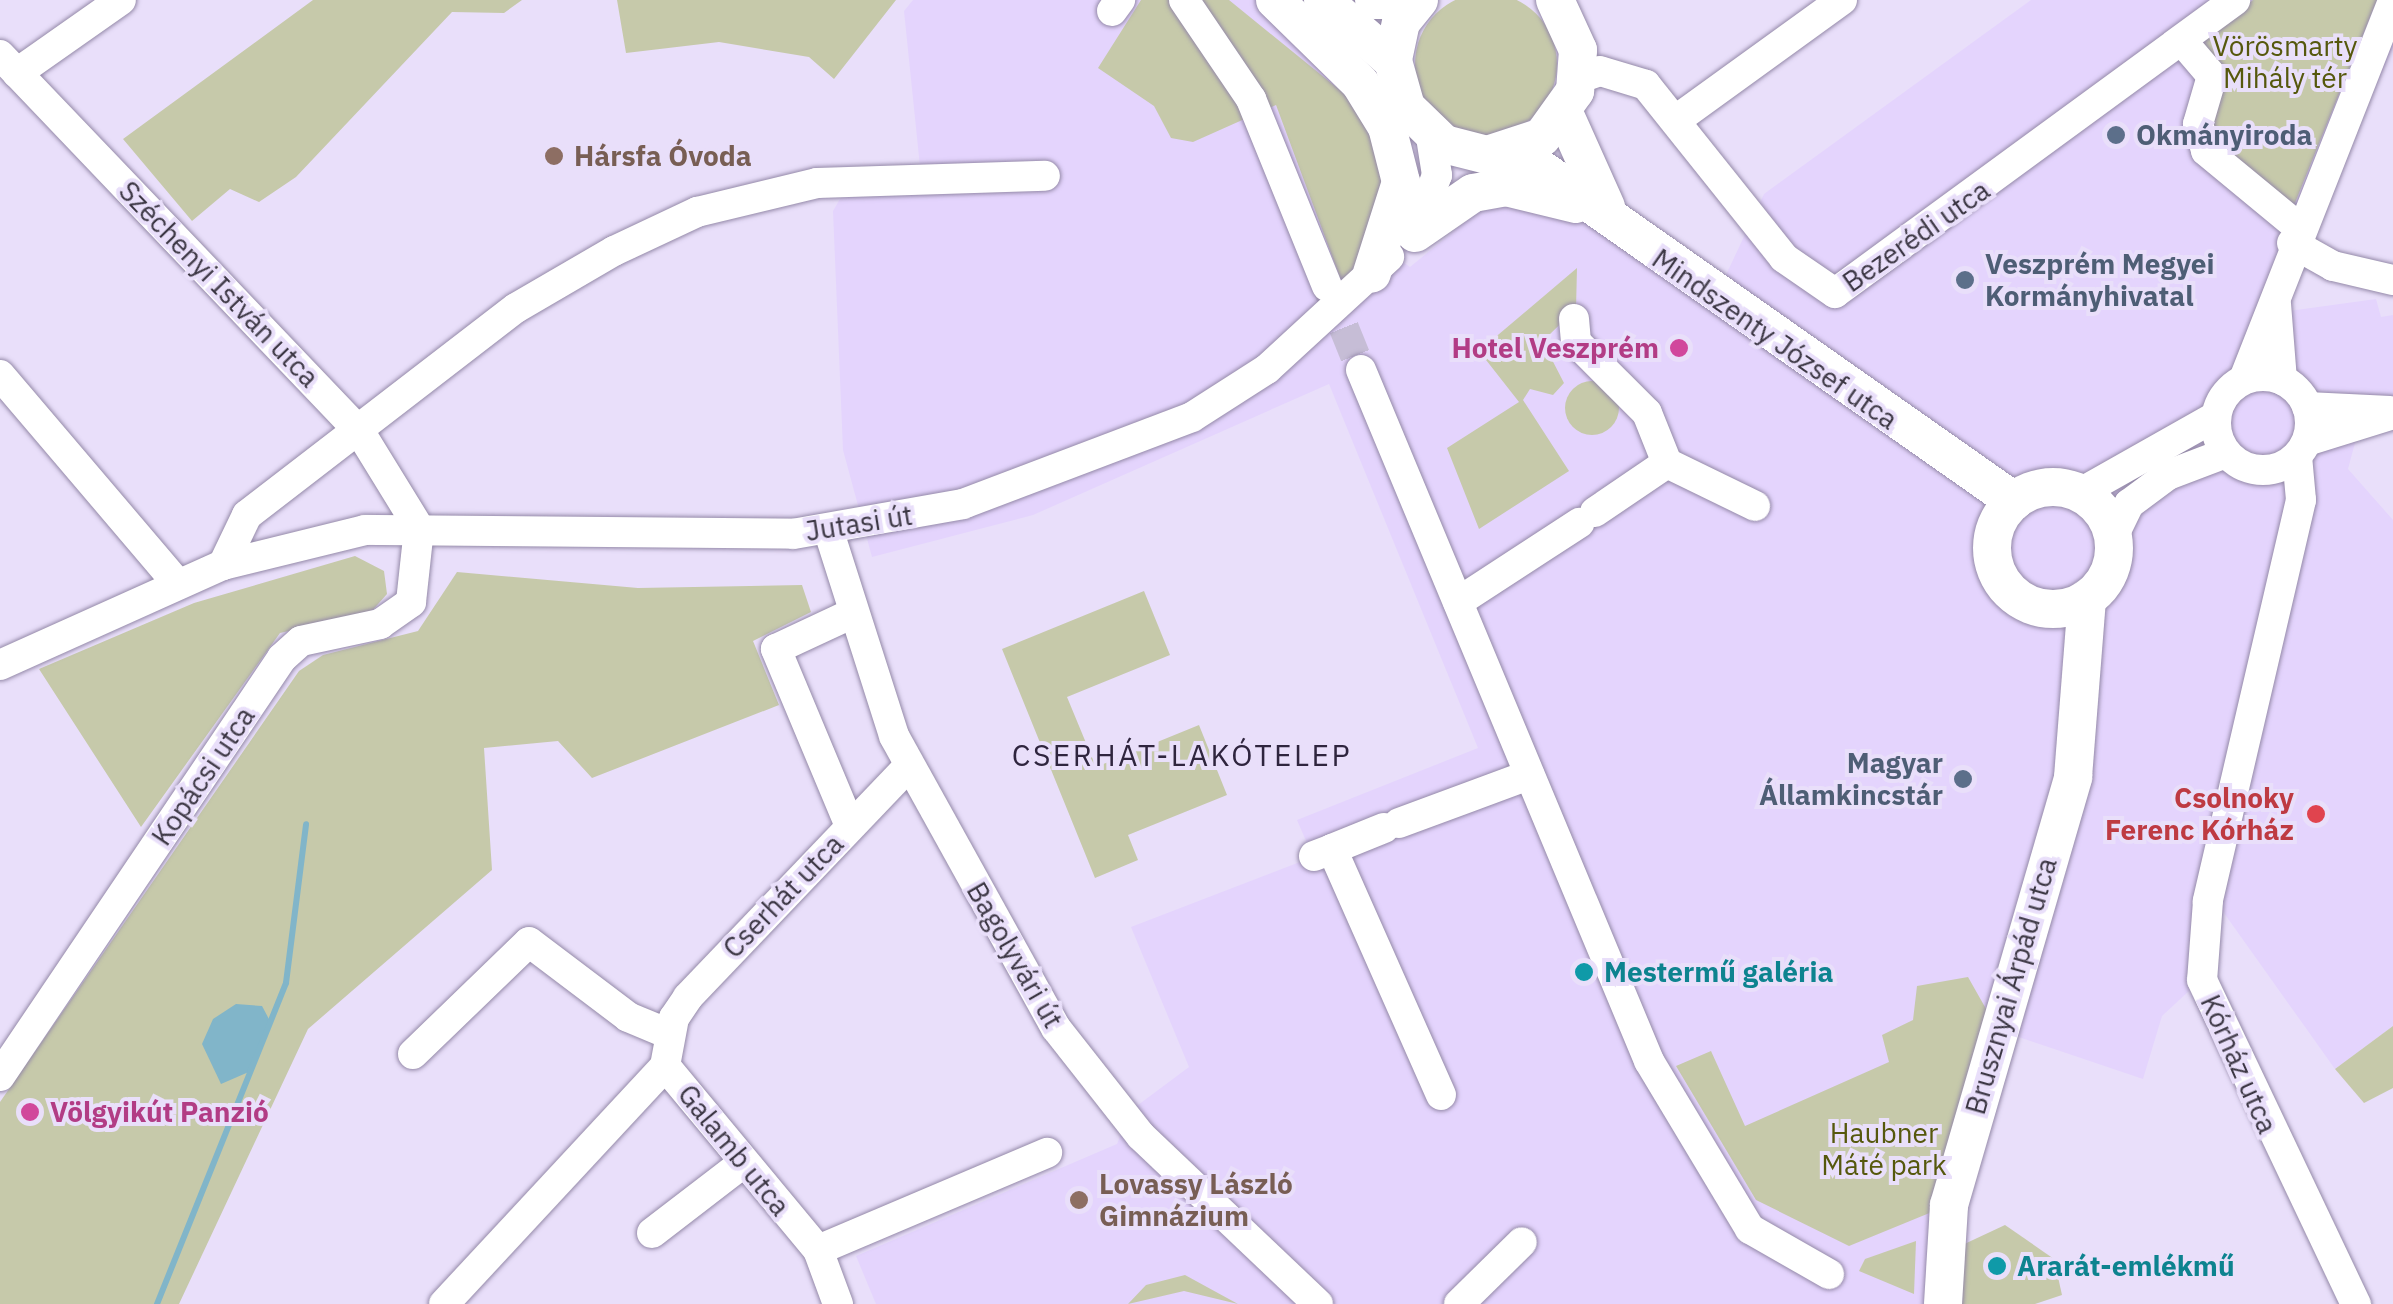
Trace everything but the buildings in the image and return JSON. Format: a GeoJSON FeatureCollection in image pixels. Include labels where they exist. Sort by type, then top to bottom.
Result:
{"type":"FeatureCollection","features":[{"type":"Feature","properties":{"kind":"main road"},"geometry":{"type":"LineString","coordinates":[[1275,0],[1360,83],[1387,127],[1401,182],[1372,273]]}},
{"type":"Feature","properties":{"kind":"main road"},"geometry":{"type":"LineString","coordinates":[[1323,0],[1393,61]]}},
{"type":"Feature","properties":{"kind":"main road"},"geometry":{"type":"LineString","coordinates":[[1374,0],[1393,0]]}},
{"type":"Feature","properties":{"kind":"main road"},"geometry":{"type":"LineString","coordinates":[[1418,0],[1401,22],[1393,61],[1406,107],[1431,136]]}},
{"type":"Feature","properties":{"kind":"main road","name":"Mindszenty József utca"},"geometry":{"type":"LineString","coordinates":[[1556,0],[1574,32],[1571,96],[1615,222]]}},
{"type":"Feature","properties":{"kind":"main road"},"geometry":{"type":"LineString","coordinates":[[1500,152],[1571,96]]}},
{"type":"Feature","properties":{"kind":"main road","name":"Mindszenty József utca"},"geometry":{"type":"LineString","coordinates":[[1431,136],[1500,152],[1615,222],[1938,454],[2006,510]]}},
{"type":"Feature","properties":{"kind":"main road"},"geometry":{"type":"LineString","coordinates":[[1414,234],[1474,193],[1506,187],[1547,190],[1615,222]]}},
{"type":"Feature","properties":{"kind":"main road"},"geometry":{"type":"LineString","coordinates":[[2046,487],[2080,493],[2113,537],[2110,572],[2070,604],[2014,596],[2000,580],[1993,560],[2006,510],[2046,487]]}},
{"type":"Feature","properties":{"kind":"main road","name":"Brusznyai Árpád utca"},"geometry":{"type":"LineString","coordinates":[[1943,1304],[1954,1186],[2073,777],[2079,667],[2070,604]]}},
{"type":"Feature","properties":{"kind":"street"},"geometry":{"type":"LineString","coordinates":[[8,64],[120,0]]}},
{"type":"Feature","properties":{"kind":"street"},"geometry":{"type":"LineString","coordinates":[[1184,0],[1251,99],[1327,286]]}},
{"type":"Feature","properties":{"kind":"street"},"geometry":{"type":"LineString","coordinates":[[1676,120],[1842,0]]}},
{"type":"Feature","properties":{"kind":"street","name":"Bezerédi utca"},"geometry":{"type":"LineString","coordinates":[[1571,96],[1623,74],[1676,120],[1784,258],[1835,293],[1854,286],[2235,0]]}},
{"type":"Feature","properties":{"kind":"street"},"geometry":{"type":"LineString","coordinates":[[2080,493],[2215,418],[2244,379],[2276,296],[2294,234],[2393,1]]}},
{"type":"Feature","properties":{"kind":"street"},"geometry":{"type":"LineString","coordinates":[[2182,40],[2212,76],[2198,124],[2206,151],[2333,266],[2390,280]]}},
{"type":"Feature","properties":{"kind":"street","name":"Széchenyi István utca"},"geometry":{"type":"LineString","coordinates":[[8,64],[360,432],[420,528]]}},
{"type":"Feature","properties":{"kind":"street","name":"Jutasi út"},"geometry":{"type":"LineString","coordinates":[[1414,234],[1436,175],[1431,136]]}},
{"type":"Feature","properties":{"kind":"street","name":"Jutasi út"},"geometry":{"type":"LineString","coordinates":[[0,665],[224,566],[364,530],[829,532],[979,499],[1192,416],[1267,368],[1500,152]]}},
{"type":"Feature","properties":{"kind":"street"},"geometry":{"type":"LineString","coordinates":[[224,566],[247,515],[530,300],[698,212],[817,183],[1046,176]]}},
{"type":"Feature","properties":{"kind":"street"},"geometry":{"type":"LineString","coordinates":[[2276,296],[2282,380],[2307,407],[2393,413]]}},
{"type":"Feature","properties":{"kind":"street"},"geometry":{"type":"LineString","coordinates":[[1574,320],[1576,342],[1647,413],[1667,463],[1755,506]]}},
{"type":"Feature","properties":{"kind":"street"},"geometry":{"type":"LineString","coordinates":[[1361,370],[1649,1062],[1750,1229],[1829,1274]]}},
{"type":"Feature","properties":{"kind":"street"},"geometry":{"type":"LineString","coordinates":[[0,374],[178,584]]}},
{"type":"Feature","properties":{"kind":"street"},"geometry":{"type":"LineString","coordinates":[[2244,379],[2282,380]]}},
{"type":"Feature","properties":{"kind":"street"},"geometry":{"type":"LineString","coordinates":[[2302,448],[2307,407]]}},
{"type":"Feature","properties":{"kind":"street"},"geometry":{"type":"LineString","coordinates":[[2215,418],[2226,453],[2266,470],[2302,448],[2393,413]]}},
{"type":"Feature","properties":{"kind":"street","name":"Kórház utca"},"geometry":{"type":"LineString","coordinates":[[2302,448],[2302,500],[2208,902],[2202,980],[2356,1304]]}},
{"type":"Feature","properties":{"kind":"street"},"geometry":{"type":"LineString","coordinates":[[2113,537],[2142,495],[2226,453]]}},
{"type":"Feature","properties":{"kind":"street"},"geometry":{"type":"LineString","coordinates":[[1458,602],[1667,463]]}},
{"type":"Feature","properties":{"kind":"street","name":"Kopácsi utca"},"geometry":{"type":"LineString","coordinates":[[0,1076],[282,658],[301,641],[380,624],[411,602],[420,528]]}},
{"type":"Feature","properties":{"kind":"street","name":"Bagolyvári út"},"geometry":{"type":"LineString","coordinates":[[829,532],[851,614],[908,767],[1077,1058],[1140,1136],[1318,1304]]}},
{"type":"Feature","properties":{"kind":"street"},"geometry":{"type":"LineString","coordinates":[[850,826],[776,648],[851,614]]}},
{"type":"Feature","properties":{"kind":"street","name":"Cserhát utca"},"geometry":{"type":"LineString","coordinates":[[669,1034],[688,998],[908,767]]}},
{"type":"Feature","properties":{"kind":"street"},"geometry":{"type":"LineString","coordinates":[[1440,1095],[1323,852],[1530,775]]}},
{"type":"Feature","properties":{"kind":"street"},"geometry":{"type":"LineString","coordinates":[[412,1054],[529,942],[628,1017],[669,1034]]}},
{"type":"Feature","properties":{"kind":"street","name":"Galamb utca"},"geometry":{"type":"LineString","coordinates":[[669,1034],[665,1066],[742,1164],[818,1250],[838,1304]]}},
{"type":"Feature","properties":{"kind":"street"},"geometry":{"type":"LineString","coordinates":[[444,1304],[469,1292],[665,1066]]}},
{"type":"Feature","properties":{"kind":"street"},"geometry":{"type":"LineString","coordinates":[[818,1250],[1047,1153]]}},
{"type":"Feature","properties":{"kind":"street"},"geometry":{"type":"LineString","coordinates":[[652,1233],[742,1164]]}},
{"type":"Feature","properties":{"kind":"street"},"geometry":{"type":"LineString","coordinates":[[1459,1304],[1522,1242]]}},
{"type":"Feature","properties":{"kind":"shaded area"},"geometry":{"type":"Polygon","coordinates":[[[913,0],[1262,0],[1327,70],[1351,122],[1356,229],[1410,267],[1504,190],[1725,277],[1764,194],[2031,0],[2393,0],[2393,47],[2293,275],[2289,311],[2376,299],[2381,317],[2393,315],[2393,430],[2356,439],[2348,469],[2393,520],[2393,1026],[2335,1069],[2219,906],[2217,965],[2162,1016],[2143,1079],[1998,1030],[1943,1304],[876,1304],[856,1256],[1117,1144],[1130,1111],[1189,1067],[1131,927],[1313,857],[1297,820],[1478,748],[1329,384],[1033,515],[872,557],[843,450],[833,211],[847,187],[922,186],[904,11],[913,0]]]}},
{"type":"Feature","properties":{"kind":"green space"},"geometry":{"type":"Polygon","coordinates":[[[1486,-7],[1513,-1],[1536,14],[1551,37],[1557,64],[1551,91],[1536,114],[1513,129],[1486,135],[1459,129],[1436,114],[1421,91],[1415,64],[1421,37],[1436,14],[1459,-1],[1486,-7]]]}},
{"type":"Feature","properties":{"kind":"green space"},"geometry":{"type":"Polygon","coordinates":[[[313,0],[522,0],[504,13],[452,12],[296,177],[259,202],[230,189],[192,221],[123,139],[313,0]]]}},
{"type":"Feature","properties":{"kind":"green space"},"geometry":{"type":"Polygon","coordinates":[[[617,0],[896,0],[834,79],[809,57],[719,42],[626,53],[617,0]]]}},
{"type":"Feature","properties":{"kind":"green space"},"geometry":{"type":"Polygon","coordinates":[[[1141,0],[1229,0],[1357,104],[1397,202],[1348,299],[1276,105],[1193,142],[1171,138],[1154,106],[1098,68],[1141,0]]]}},
{"type":"Feature","properties":{"kind":"green space","name":"Vörösmarty Mihály tér"},"geometry":{"type":"Polygon","coordinates":[[[2253,0],[2377,0],[2293,208],[2215,144],[2199,42],[2253,0]]]}},
{"type":"Feature","properties":{"kind":"green space"},"geometry":{"type":"Polygon","coordinates":[[[1577,268],[1576,309],[1550,334],[1547,350],[1564,383],[1553,395],[1530,389],[1523,400],[1569,471],[1479,529],[1447,448],[1519,402],[1479,351],[1577,268]]]}},
{"type":"Feature","properties":{"kind":"green space"},"geometry":{"type":"Polygon","coordinates":[[[1592,381],[1611,389],[1619,408],[1611,427],[1592,435],[1573,427],[1565,408],[1573,389],[1592,381]]]}},
{"type":"Feature","properties":{"kind":"green space"},"geometry":{"type":"Polygon","coordinates":[[[355,556],[384,571],[387,594],[371,612],[280,633],[141,827],[39,669],[194,603],[355,556]]]}},
{"type":"Feature","properties":{"kind":"green space"},"geometry":{"type":"Polygon","coordinates":[[[457,572],[638,588],[802,585],[811,612],[753,641],[779,705],[592,778],[558,741],[484,748],[492,870],[308,1029],[179,1304],[0,1304],[0,1102],[299,671],[323,655],[418,631],[457,572]]]}},
{"type":"Feature","properties":{"kind":"green space"},"geometry":{"type":"Polygon","coordinates":[[[1144,591],[1170,655],[1067,697],[1096,767],[1199,725],[1227,795],[1128,835],[1138,860],[1095,878],[1002,649],[1144,591]]]}},
{"type":"Feature","properties":{"kind":"green space","name":"Haubner Máté park"},"geometry":{"type":"Polygon","coordinates":[[[1968,977],[1998,1030],[1949,1205],[1849,1246],[1756,1200],[1676,1066],[1711,1051],[1745,1126],[1889,1062],[1882,1035],[1913,1020],[1917,986],[1968,977]]]}},
{"type":"Feature","properties":{"kind":"green space"},"geometry":{"type":"Polygon","coordinates":[[[2393,1026],[2393,1088],[2364,1103],[2335,1069],[2393,1026]]]}},
{"type":"Feature","properties":{"kind":"green space"},"geometry":{"type":"Polygon","coordinates":[[[2005,1225],[2054,1259],[2062,1295],[2035,1304],[1943,1304],[1943,1254],[2005,1225]]]}},
{"type":"Feature","properties":{"kind":"green space"},"geometry":{"type":"Polygon","coordinates":[[[1916,1241],[1914,1294],[1859,1271],[1865,1259],[1916,1241]]]}},
{"type":"Feature","properties":{"kind":"green space"},"geometry":{"type":"Polygon","coordinates":[[[1185,1275],[1238,1304],[1184,1291],[1128,1304],[1146,1285],[1185,1275]]]}},
{"type":"Feature","properties":{"kind":"water"},"geometry":{"type":"Polygon","coordinates":[[[236,1004],[262,1006],[270,1021],[251,1071],[221,1084],[202,1044],[213,1019],[236,1004]]]}},
{"type":"Feature","properties":{"kind":"waterway"},"geometry":{"type":"LineString","coordinates":[[157,1304],[286,983],[306,824]]}},
{"type":"Feature","properties":{"kind":"tunnel"},"geometry":{"type":"LineString","coordinates":[[1327,286],[1361,370]]}},
{"type":"Feature","properties":{"kind":"place","name":"Okmányiroda"},"geometry":{"type":"Point","coordinates":[2116,135]}},
{"type":"Feature","properties":{"kind":"place","name":"Hársfa Óvoda"},"geometry":{"type":"Point","coordinates":[554,156]}},
{"type":"Feature","properties":{"kind":"place","name":"Veszprém Megyei Kormányhivatal"},"geometry":{"type":"Point","coordinates":[1965,280]}},
{"type":"Feature","properties":{"kind":"place","name":"Hotel Veszprém"},"geometry":{"type":"Point","coordinates":[1679,348]}},
{"type":"Feature","properties":{"kind":"place","name":"Magyar Államkincstár"},"geometry":{"type":"Point","coordinates":[1963,779]}},
{"type":"Feature","properties":{"kind":"place","name":"Csolnoky Ferenc Kórház"},"geometry":{"type":"Point","coordinates":[2316,814]}},
{"type":"Feature","properties":{"kind":"place","name":"Mestermű galéria"},"geometry":{"type":"Point","coordinates":[1584,972]}},
{"type":"Feature","properties":{"kind":"place","name":"Völgyikút Panzió"},"geometry":{"type":"Point","coordinates":[30,1112]}},
{"type":"Feature","properties":{"kind":"place","name":"Lovassy László Gimnázium"},"geometry":{"type":"Point","coordinates":[1079,1200]}},
{"type":"Feature","properties":{"kind":"place","name":"Ararát-emlékmű"},"geometry":{"type":"Point","coordinates":[1997,1266]}},
{"type":"Feature","properties":{"kind":"district","name":"CSERHÁT-LAKÓTELEP"},"geometry":{"type":"Point","coordinates":[1182,755]}}]}
